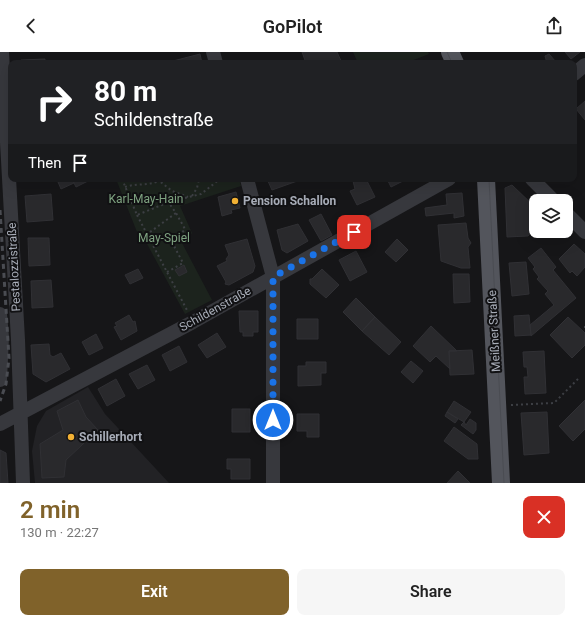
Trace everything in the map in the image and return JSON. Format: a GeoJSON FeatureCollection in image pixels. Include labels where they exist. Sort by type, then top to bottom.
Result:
{"type":"FeatureCollection","features":[{"type":"Feature","properties":{"kind":"main road","name":"Meißner Straße"},"geometry":{"type":"LineString","coordinates":[[486,182],[501,483]]}},
{"type":"Feature","properties":{"kind":"street","name":"Pestalozzistraße"},"geometry":{"type":"LineString","coordinates":[[2,52],[8,171]]}},
{"type":"Feature","properties":{"kind":"street"},"geometry":{"type":"LineString","coordinates":[[577,72],[585,65]]}},
{"type":"Feature","properties":{"kind":"street","name":"Pestalozzistraße"},"geometry":{"type":"LineString","coordinates":[[9,182],[23,483]]}},
{"type":"Feature","properties":{"kind":"street"},"geometry":{"type":"LineString","coordinates":[[248,182],[273,277],[273,483]]}},
{"type":"Feature","properties":{"kind":"street","name":"Schildenstraße"},"geometry":{"type":"LineString","coordinates":[[0,424],[193,322],[444,182]]}},
{"type":"Feature","properties":{"kind":"street"},"geometry":{"type":"LineString","coordinates":[[535,182],[547,194]]}},
{"type":"Feature","properties":{"kind":"street"},"geometry":{"type":"LineString","coordinates":[[573,220],[585,232]]}},
{"type":"Feature","properties":{"kind":"street"},"geometry":{"type":"LineString","coordinates":[[0,314],[2,338],[0,380]]}},
{"type":"Feature","properties":{"kind":"street"},"geometry":{"type":"LineString","coordinates":[[19,388],[42,401]]}},
{"type":"Feature","properties":{"kind":"path"},"geometry":{"type":"LineString","coordinates":[[123,182],[146,235],[193,322]]}},
{"type":"Feature","properties":{"kind":"path"},"geometry":{"type":"LineString","coordinates":[[125,187],[131,185],[152,184],[157,182]]}},
{"type":"Feature","properties":{"kind":"path"},"geometry":{"type":"LineString","coordinates":[[160,182],[172,191],[188,197]]}},
{"type":"Feature","properties":{"kind":"path"},"geometry":{"type":"LineString","coordinates":[[192,197],[198,182]]}},
{"type":"Feature","properties":{"kind":"path"},"geometry":{"type":"LineString","coordinates":[[137,215],[169,202],[201,194],[216,182]]}},
{"type":"Feature","properties":{"kind":"path"},"geometry":{"type":"LineString","coordinates":[[167,272],[183,263],[173,244],[185,229],[169,202]]}},
{"type":"Feature","properties":{"kind":"path"},"geometry":{"type":"LineString","coordinates":[[146,235],[176,213]]}},
{"type":"Feature","properties":{"kind":"path"},"geometry":{"type":"LineString","coordinates":[[497,406],[554,403],[580,378]]}},
{"type":"Feature","properties":{"kind":"shaded area"},"geometry":{"type":"Polygon","coordinates":[[[88,387],[105,414],[169,483],[35,483],[32,451],[37,426],[46,411],[88,387]]]}},
{"type":"Feature","properties":{"kind":"green space"},"geometry":{"type":"Polygon","coordinates":[[[353,52],[428,52],[429,54],[414,60],[357,60],[353,52]]]}},
{"type":"Feature","properties":{"kind":"green space"},"geometry":{"type":"Polygon","coordinates":[[[117,182],[240,182],[241,186],[180,206],[192,233],[182,243],[212,300],[185,314],[140,231],[137,232],[117,182]]]}},
{"type":"Feature","properties":{"kind":"building"},"geometry":{"type":"Polygon","coordinates":[[[302,52],[337,52],[341,60],[305,60],[302,52]]]}},
{"type":"Feature","properties":{"kind":"building"},"geometry":{"type":"Polygon","coordinates":[[[565,52],[580,52],[571,59],[565,52]]]}},
{"type":"Feature","properties":{"kind":"building"},"geometry":{"type":"Polygon","coordinates":[[[200,54],[201,60],[177,60],[200,54]]]}},
{"type":"Feature","properties":{"kind":"building"},"geometry":{"type":"Polygon","coordinates":[[[549,54],[554,60],[546,60],[545,56],[549,54]]]}},
{"type":"Feature","properties":{"kind":"building"},"geometry":{"type":"Polygon","coordinates":[[[45,59],[45,60],[21,60],[45,59]]]}},
{"type":"Feature","properties":{"kind":"building"},"geometry":{"type":"Polygon","coordinates":[[[585,101],[585,120],[577,110],[577,108],[585,101]]]}},
{"type":"Feature","properties":{"kind":"building"},"geometry":{"type":"Polygon","coordinates":[[[58,182],[74,182],[74,183],[61,189],[58,182]]]}},
{"type":"Feature","properties":{"kind":"building"},"geometry":{"type":"Polygon","coordinates":[[[74,182],[86,182],[76,187],[74,182]]]}},
{"type":"Feature","properties":{"kind":"building"},"geometry":{"type":"Polygon","coordinates":[[[268,182],[295,182],[272,190],[268,182]]]}},
{"type":"Feature","properties":{"kind":"building"},"geometry":{"type":"Polygon","coordinates":[[[353,182],[368,182],[375,197],[357,205],[350,191],[355,189],[353,182]]]}},
{"type":"Feature","properties":{"kind":"building"},"geometry":{"type":"Polygon","coordinates":[[[388,182],[401,182],[391,187],[388,182]]]}},
{"type":"Feature","properties":{"kind":"building"},"geometry":{"type":"Polygon","coordinates":[[[512,185],[529,201],[528,236],[507,237],[505,188],[512,185]]]}},
{"type":"Feature","properties":{"kind":"building"},"geometry":{"type":"Polygon","coordinates":[[[236,192],[240,208],[231,210],[232,213],[222,216],[218,197],[236,192]]]}},
{"type":"Feature","properties":{"kind":"building"},"geometry":{"type":"Polygon","coordinates":[[[462,193],[464,216],[454,218],[454,213],[426,216],[425,208],[447,205],[446,194],[462,193]]]}},
{"type":"Feature","properties":{"kind":"building"},"geometry":{"type":"Polygon","coordinates":[[[51,194],[53,220],[27,222],[25,196],[51,194]]]}},
{"type":"Feature","properties":{"kind":"building"},"geometry":{"type":"Polygon","coordinates":[[[321,214],[332,235],[321,241],[309,220],[321,214]]]}},
{"type":"Feature","properties":{"kind":"building"},"geometry":{"type":"Polygon","coordinates":[[[466,223],[468,238],[471,243],[468,247],[470,268],[461,268],[441,261],[438,225],[466,223]]]}},
{"type":"Feature","properties":{"kind":"building"},"geometry":{"type":"Polygon","coordinates":[[[298,224],[308,241],[287,253],[282,250],[277,230],[298,224]]]}},
{"type":"Feature","properties":{"kind":"building"},"geometry":{"type":"Polygon","coordinates":[[[28,238],[49,238],[50,265],[29,266],[28,238]]]}},
{"type":"Feature","properties":{"kind":"building"},"geometry":{"type":"Polygon","coordinates":[[[247,239],[255,266],[253,272],[229,285],[225,284],[226,282],[217,266],[227,261],[226,259],[229,255],[225,245],[247,239]]]}},
{"type":"Feature","properties":{"kind":"building"},"geometry":{"type":"Polygon","coordinates":[[[397,239],[408,250],[396,262],[385,252],[397,239]]]}},
{"type":"Feature","properties":{"kind":"building"},"geometry":{"type":"Polygon","coordinates":[[[574,244],[585,254],[585,267],[577,276],[572,271],[570,273],[559,259],[574,244]]]}},
{"type":"Feature","properties":{"kind":"building"},"geometry":{"type":"Polygon","coordinates":[[[541,248],[556,267],[553,270],[576,298],[531,336],[530,325],[554,305],[545,294],[548,291],[537,279],[539,277],[533,269],[535,267],[528,258],[541,248]]]}},
{"type":"Feature","properties":{"kind":"building"},"geometry":{"type":"Polygon","coordinates":[[[356,251],[367,272],[350,281],[339,260],[356,251]]]}},
{"type":"Feature","properties":{"kind":"building"},"geometry":{"type":"Polygon","coordinates":[[[526,262],[529,294],[512,296],[509,263],[526,262]]]}},
{"type":"Feature","properties":{"kind":"building"},"geometry":{"type":"Polygon","coordinates":[[[184,265],[187,272],[179,276],[175,270],[184,265]]]}},
{"type":"Feature","properties":{"kind":"building"},"geometry":{"type":"Polygon","coordinates":[[[138,269],[143,278],[130,284],[125,275],[138,269]]]}},
{"type":"Feature","properties":{"kind":"building"},"geometry":{"type":"Polygon","coordinates":[[[322,269],[339,285],[326,298],[310,284],[310,279],[312,279],[322,269]]]}},
{"type":"Feature","properties":{"kind":"building"},"geometry":{"type":"Polygon","coordinates":[[[453,274],[469,274],[470,302],[454,303],[453,274]]]}},
{"type":"Feature","properties":{"kind":"building"},"geometry":{"type":"Polygon","coordinates":[[[51,280],[53,307],[32,308],[31,281],[51,280]]]}},
{"type":"Feature","properties":{"kind":"building"},"geometry":{"type":"Polygon","coordinates":[[[356,298],[375,317],[362,331],[343,312],[356,298]]]}},
{"type":"Feature","properties":{"kind":"building"},"geometry":{"type":"Polygon","coordinates":[[[239,311],[258,311],[258,332],[253,332],[253,336],[243,336],[243,332],[240,332],[239,311]]]}},
{"type":"Feature","properties":{"kind":"building"},"geometry":{"type":"Polygon","coordinates":[[[129,315],[133,322],[135,321],[137,331],[121,340],[114,327],[117,326],[115,323],[129,315]]]}},
{"type":"Feature","properties":{"kind":"building"},"geometry":{"type":"Polygon","coordinates":[[[529,315],[531,335],[515,336],[514,316],[529,315]]]}},
{"type":"Feature","properties":{"kind":"building"},"geometry":{"type":"Polygon","coordinates":[[[375,317],[401,342],[389,355],[362,331],[375,317]]]}},
{"type":"Feature","properties":{"kind":"building"},"geometry":{"type":"Polygon","coordinates":[[[568,317],[585,333],[585,345],[572,358],[550,335],[568,317]]]}},
{"type":"Feature","properties":{"kind":"building"},"geometry":{"type":"Polygon","coordinates":[[[297,319],[318,319],[318,339],[297,339],[297,319]]]}},
{"type":"Feature","properties":{"kind":"building"},"geometry":{"type":"Polygon","coordinates":[[[431,326],[457,351],[449,351],[450,369],[436,356],[430,362],[413,346],[431,326]]]}},
{"type":"Feature","properties":{"kind":"building"},"geometry":{"type":"Polygon","coordinates":[[[217,333],[226,347],[207,358],[198,345],[217,333]]]}},
{"type":"Feature","properties":{"kind":"building"},"geometry":{"type":"Polygon","coordinates":[[[96,334],[103,348],[89,355],[82,342],[96,334]]]}},
{"type":"Feature","properties":{"kind":"building"},"geometry":{"type":"Polygon","coordinates":[[[49,344],[50,355],[53,357],[61,353],[70,369],[46,382],[33,374],[31,345],[49,344]]]}},
{"type":"Feature","properties":{"kind":"building"},"geometry":{"type":"Polygon","coordinates":[[[179,346],[187,362],[170,371],[162,355],[179,346]]]}},
{"type":"Feature","properties":{"kind":"building"},"geometry":{"type":"Polygon","coordinates":[[[472,350],[474,374],[450,375],[449,351],[472,350]]]}},
{"type":"Feature","properties":{"kind":"building"},"geometry":{"type":"Polygon","coordinates":[[[544,351],[546,393],[525,394],[524,377],[528,377],[527,367],[524,367],[523,352],[544,351]]]}},
{"type":"Feature","properties":{"kind":"building"},"geometry":{"type":"Polygon","coordinates":[[[411,361],[423,371],[413,383],[401,372],[411,361]]]}},
{"type":"Feature","properties":{"kind":"building"},"geometry":{"type":"Polygon","coordinates":[[[306,362],[326,362],[326,373],[321,373],[321,385],[298,386],[298,366],[306,366],[306,362]]]}},
{"type":"Feature","properties":{"kind":"building"},"geometry":{"type":"Polygon","coordinates":[[[147,365],[155,380],[138,389],[129,374],[147,365]]]}},
{"type":"Feature","properties":{"kind":"building"},"geometry":{"type":"Polygon","coordinates":[[[116,379],[125,396],[107,406],[98,389],[116,379]]]}},
{"type":"Feature","properties":{"kind":"building","name":"Schillerhort"},"geometry":{"type":"Polygon","coordinates":[[[78,400],[86,417],[98,430],[66,460],[64,477],[42,478],[40,444],[63,430],[57,411],[78,400]]]}},
{"type":"Feature","properties":{"kind":"building"},"geometry":{"type":"Polygon","coordinates":[[[585,400],[585,429],[573,441],[559,426],[585,400]]]}},
{"type":"Feature","properties":{"kind":"building"},"geometry":{"type":"Polygon","coordinates":[[[454,401],[471,412],[464,422],[447,412],[454,401]]]}},
{"type":"Feature","properties":{"kind":"building"},"geometry":{"type":"Polygon","coordinates":[[[232,409],[250,409],[250,432],[232,432],[232,409]]]}},
{"type":"Feature","properties":{"kind":"building"},"geometry":{"type":"Polygon","coordinates":[[[447,412],[458,419],[455,423],[445,416],[447,412]]]}},
{"type":"Feature","properties":{"kind":"building"},"geometry":{"type":"Polygon","coordinates":[[[547,412],[549,453],[524,455],[521,413],[547,412]]]}},
{"type":"Feature","properties":{"kind":"building"},"geometry":{"type":"Polygon","coordinates":[[[297,414],[319,414],[319,437],[307,437],[307,431],[297,431],[297,414]]]}},
{"type":"Feature","properties":{"kind":"building"},"geometry":{"type":"Polygon","coordinates":[[[470,419],[476,423],[476,430],[473,434],[461,425],[464,422],[466,425],[470,419]]]}},
{"type":"Feature","properties":{"kind":"building"},"geometry":{"type":"Polygon","coordinates":[[[454,427],[477,444],[478,459],[468,459],[444,441],[454,427]]]}},
{"type":"Feature","properties":{"kind":"building"},"geometry":{"type":"Polygon","coordinates":[[[0,450],[6,453],[8,483],[0,483],[0,450]]]}},
{"type":"Feature","properties":{"kind":"building"},"geometry":{"type":"Polygon","coordinates":[[[227,459],[250,459],[250,479],[231,479],[231,469],[227,469],[227,459]]]}},
{"type":"Feature","properties":{"kind":"building"},"geometry":{"type":"Polygon","coordinates":[[[458,471],[470,483],[447,483],[458,471]]]}},
{"type":"Feature","properties":{"kind":"tram line"},"geometry":{"type":"LineString","coordinates":[[447,52],[451,60]]}},
{"type":"Feature","properties":{"kind":"tram line"},"geometry":{"type":"LineString","coordinates":[[489,182],[504,483]]}},
{"type":"Feature","properties":{"kind":"railway"},"geometry":{"type":"LineString","coordinates":[[0,210],[9,358],[6,384],[0,401]]}},
{"type":"Feature","properties":{"kind":"place","name":"Pension Schallon"},"geometry":{"type":"Point","coordinates":[235,201]}},
{"type":"Feature","properties":{"kind":"place","name":"Schillerhort"},"geometry":{"type":"Point","coordinates":[71,437]}},
{"type":"Feature","properties":{"kind":"route"},"geometry":{"type":"LineString","coordinates":[[273,420],[273,277],[354,232]]}},
{"type":"Feature","properties":{"kind":"park label","name":"Karl-May-Hain"},"geometry":{"type":"Point","coordinates":[146,199]}},
{"type":"Feature","properties":{"kind":"park label","name":"May-Spiel"},"geometry":{"type":"Point","coordinates":[164,238]}}]}
